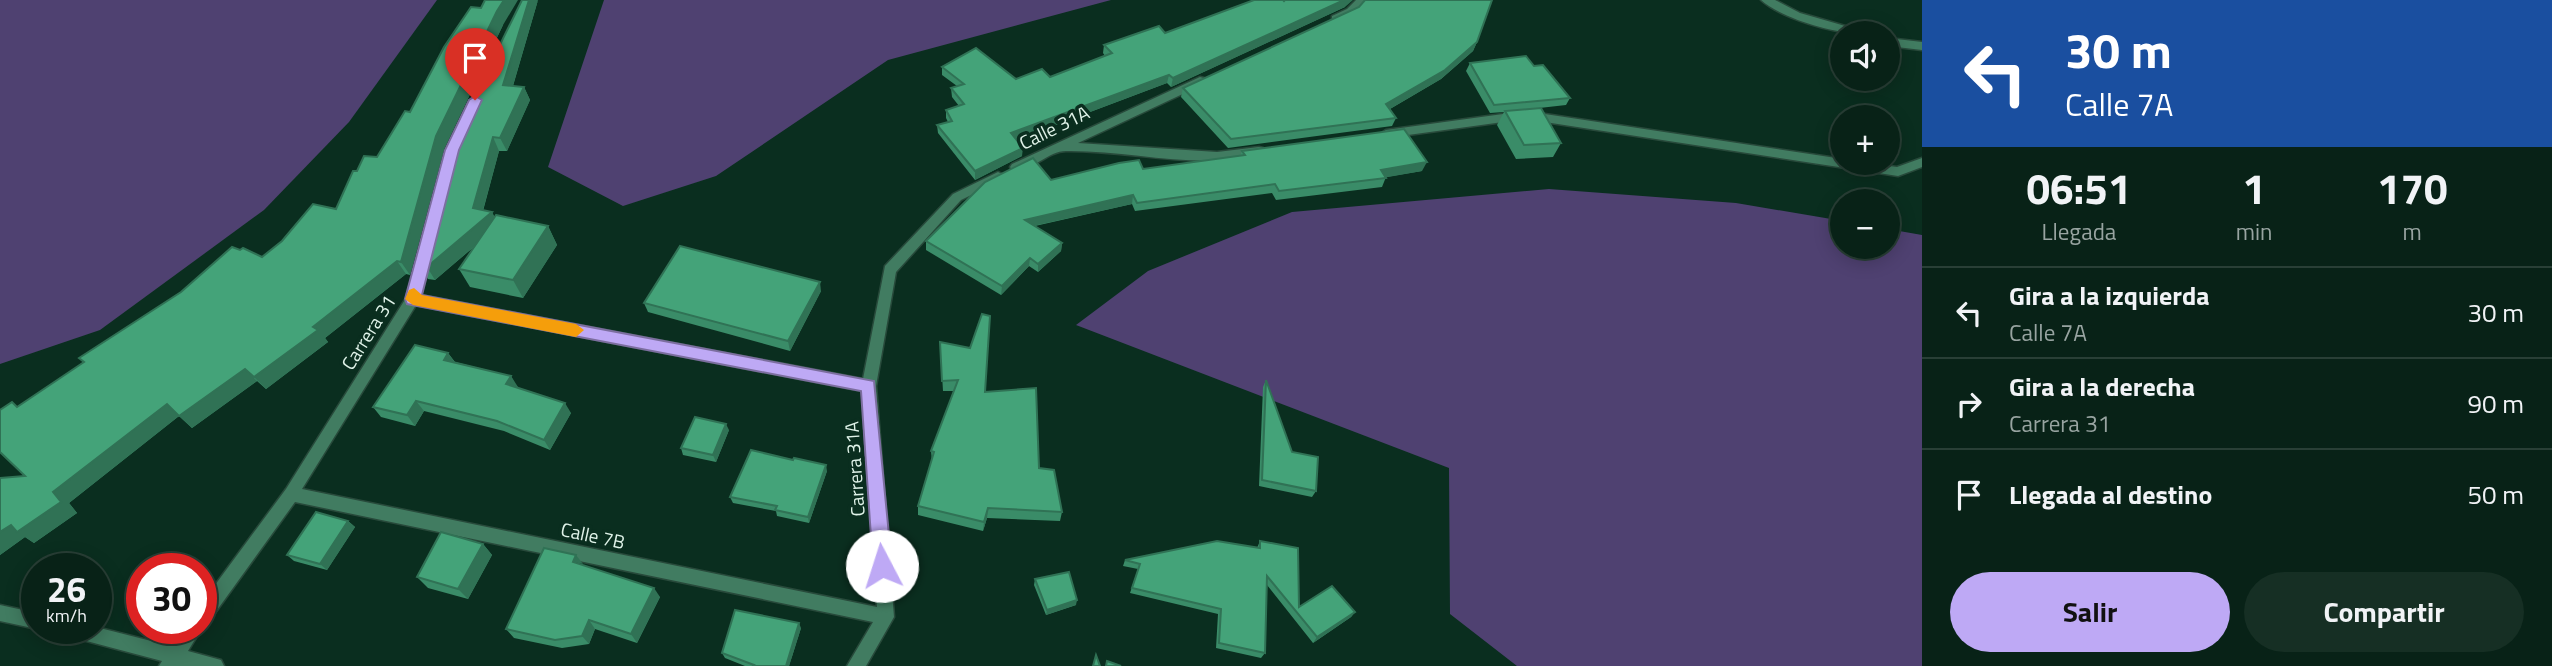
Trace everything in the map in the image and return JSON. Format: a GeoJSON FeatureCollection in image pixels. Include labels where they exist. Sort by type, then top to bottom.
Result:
{"type":"FeatureCollection","features":[{"type":"Feature","properties":{"kind":"street"},"geometry":{"type":"LineString","coordinates":[[1327,23],[1352,11],[1362,0]]}},
{"type":"Feature","properties":{"kind":"street"},"geometry":{"type":"LineString","coordinates":[[1766,0],[1796,15],[1830,25]]}},
{"type":"Feature","properties":{"kind":"street"},"geometry":{"type":"LineString","coordinates":[[1900,43],[1922,46]]}},
{"type":"Feature","properties":{"kind":"street","name":"Calle 31A"},"geometry":{"type":"LineString","coordinates":[[869,386],[890,270],[957,197],[1058,146],[1217,73]]}},
{"type":"Feature","properties":{"kind":"street"},"geometry":{"type":"LineString","coordinates":[[1378,135],[1525,116],[1898,172],[1922,162]]}},
{"type":"Feature","properties":{"kind":"street"},"geometry":{"type":"LineString","coordinates":[[1058,146],[1217,156],[1270,149]]}},
{"type":"Feature","properties":{"kind":"street","name":"Carrera 31"},"geometry":{"type":"LineString","coordinates":[[217,596],[291,494],[413,299],[429,237]]}},
{"type":"Feature","properties":{"kind":"street"},"geometry":{"type":"LineString","coordinates":[[413,299],[869,386]]}},
{"type":"Feature","properties":{"kind":"street","name":"Carrera 31A"},"geometry":{"type":"LineString","coordinates":[[869,386],[886,617]]}},
{"type":"Feature","properties":{"kind":"street","name":"Calle 7B"},"geometry":{"type":"LineString","coordinates":[[291,494],[886,617]]}},
{"type":"Feature","properties":{"kind":"street"},"geometry":{"type":"LineString","coordinates":[[0,613],[21,618]]}},
{"type":"Feature","properties":{"kind":"street"},"geometry":{"type":"LineString","coordinates":[[856,666],[886,617]]}},
{"type":"Feature","properties":{"kind":"street"},"geometry":{"type":"LineString","coordinates":[[112,642],[172,660],[215,666]]}},
{"type":"Feature","properties":{"kind":"street"},"geometry":{"type":"LineString","coordinates":[[172,660],[183,644]]}},
{"type":"Feature","properties":{"kind":"shaded area"},"geometry":{"type":"Polygon","coordinates":[[[0,0],[437,0],[349,122],[264,210],[100,330],[0,364],[0,0]]]}},
{"type":"Feature","properties":{"kind":"shaded area"},"geometry":{"type":"Polygon","coordinates":[[[604,0],[1111,0],[888,60],[716,176],[623,206],[548,167],[604,0]]]}},
{"type":"Feature","properties":{"kind":"shaded area"},"geometry":{"type":"Polygon","coordinates":[[[1549,189],[1736,203],[1830,219],[1830,259],[1900,259],[1900,231],[1922,235],[1922,666],[1517,666],[1450,614],[1449,468],[1076,325],[1148,271],[1292,212],[1549,189]]]}},
{"type":"Feature","properties":{"kind":"building"},"geometry":{"type":"Polygon","coordinates":[[[485,0],[504,0],[436,136],[401,262],[397,261],[313,327],[318,330],[254,377],[245,369],[179,416],[167,404],[53,492],[61,502],[17,532],[11,525],[0,532],[0,478],[25,476],[0,452],[0,410],[12,402],[17,407],[84,362],[79,358],[181,292],[232,247],[240,250],[243,248],[262,257],[282,241],[313,204],[336,209],[353,171],[357,171],[364,156],[377,157],[405,111],[410,112],[444,47],[471,7],[481,8],[485,0]]]}},
{"type":"Feature","properties":{"kind":"building"},"geometry":{"type":"Polygon","coordinates":[[[522,0],[529,0],[503,85],[524,87],[500,138],[493,137],[473,208],[492,212],[427,267],[420,266],[454,138],[522,0]]]}},
{"type":"Feature","properties":{"kind":"building"},"geometry":{"type":"Polygon","coordinates":[[[1254,0],[1344,0],[1173,78],[1169,75],[1011,133],[1023,148],[975,171],[937,125],[952,121],[946,110],[964,104],[951,88],[964,84],[942,67],[976,48],[1016,79],[1042,69],[1050,77],[1112,53],[1104,45],[1159,26],[1165,33],[1254,0]]]}},
{"type":"Feature","properties":{"kind":"building"},"geometry":{"type":"Polygon","coordinates":[[[1365,0],[1492,0],[1477,42],[1445,70],[1386,104],[1396,118],[1231,139],[1183,88],[1359,7],[1365,0]]]}},
{"type":"Feature","properties":{"kind":"building"},"geometry":{"type":"Polygon","coordinates":[[[1526,56],[1534,66],[1543,65],[1570,98],[1494,105],[1470,63],[1526,56]]]}},
{"type":"Feature","properties":{"kind":"building"},"geometry":{"type":"Polygon","coordinates":[[[1541,108],[1561,143],[1524,145],[1505,111],[1541,108]]]}},
{"type":"Feature","properties":{"kind":"building"},"geometry":{"type":"Polygon","coordinates":[[[1404,129],[1427,162],[1381,170],[1386,178],[1279,191],[1275,184],[1137,203],[1133,195],[1025,220],[1062,243],[1038,264],[1030,258],[1002,286],[926,241],[985,182],[1033,158],[1051,180],[1139,160],[1143,169],[1245,155],[1242,151],[1404,129]]]}},
{"type":"Feature","properties":{"kind":"building"},"geometry":{"type":"Polygon","coordinates":[[[496,215],[548,226],[513,280],[459,269],[496,215]]]}},
{"type":"Feature","properties":{"kind":"building"},"geometry":{"type":"Polygon","coordinates":[[[680,246],[820,282],[788,341],[644,303],[680,246]]]}},
{"type":"Feature","properties":{"kind":"building"},"geometry":{"type":"Polygon","coordinates":[[[982,314],[990,316],[985,392],[1036,388],[1039,468],[1054,470],[1062,512],[988,508],[984,522],[918,506],[934,452],[931,451],[958,380],[942,381],[940,342],[970,348],[982,314]]]}},
{"type":"Feature","properties":{"kind":"building"},"geometry":{"type":"Polygon","coordinates":[[[415,345],[448,353],[444,360],[511,376],[506,384],[565,403],[544,440],[497,421],[416,401],[407,415],[373,407],[415,345]]]}},
{"type":"Feature","properties":{"kind":"building"},"geometry":{"type":"Polygon","coordinates":[[[1266,380],[1292,452],[1318,457],[1316,491],[1262,480],[1266,380]]]}},
{"type":"Feature","properties":{"kind":"building"},"geometry":{"type":"Polygon","coordinates":[[[695,417],[726,424],[713,455],[681,448],[695,417]]]}},
{"type":"Feature","properties":{"kind":"building"},"geometry":{"type":"Polygon","coordinates":[[[751,450],[826,465],[808,517],[775,510],[777,506],[730,497],[751,450]]]}},
{"type":"Feature","properties":{"kind":"building"},"geometry":{"type":"Polygon","coordinates":[[[316,512],[348,521],[320,564],[287,555],[316,512]]]}},
{"type":"Feature","properties":{"kind":"building"},"geometry":{"type":"Polygon","coordinates":[[[441,532],[483,544],[458,589],[417,577],[441,532]]]}},
{"type":"Feature","properties":{"kind":"building"},"geometry":{"type":"Polygon","coordinates":[[[1217,541],[1260,548],[1260,541],[1298,548],[1299,607],[1332,586],[1355,612],[1317,637],[1267,576],[1265,653],[1219,643],[1221,609],[1132,588],[1140,564],[1125,560],[1217,541]]]}},
{"type":"Feature","properties":{"kind":"building"},"geometry":{"type":"Polygon","coordinates":[[[544,548],[576,555],[573,562],[654,588],[631,634],[589,620],[582,636],[555,640],[506,629],[544,548]]]}},
{"type":"Feature","properties":{"kind":"building"},"geometry":{"type":"Polygon","coordinates":[[[1069,572],[1077,600],[1047,610],[1035,579],[1069,572]]]}},
{"type":"Feature","properties":{"kind":"building"},"geometry":{"type":"Polygon","coordinates":[[[735,610],[799,623],[786,666],[753,666],[722,653],[735,610]]]}},
{"type":"Feature","properties":{"kind":"building"},"geometry":{"type":"Polygon","coordinates":[[[1096,655],[1100,666],[1093,666],[1096,655]]]}},
{"type":"Feature","properties":{"kind":"building"},"geometry":{"type":"Polygon","coordinates":[[[1107,661],[1121,666],[1106,666],[1107,661]]]}},
{"type":"Feature","properties":{"kind":"slow traffic"},"geometry":{"type":"LineString","coordinates":[[414,295],[413,299],[576,330]]}},
{"type":"Feature","properties":{"kind":"route"},"geometry":{"type":"LineString","coordinates":[[475,100],[452,150],[413,299],[869,386],[882,566]]}}]}
